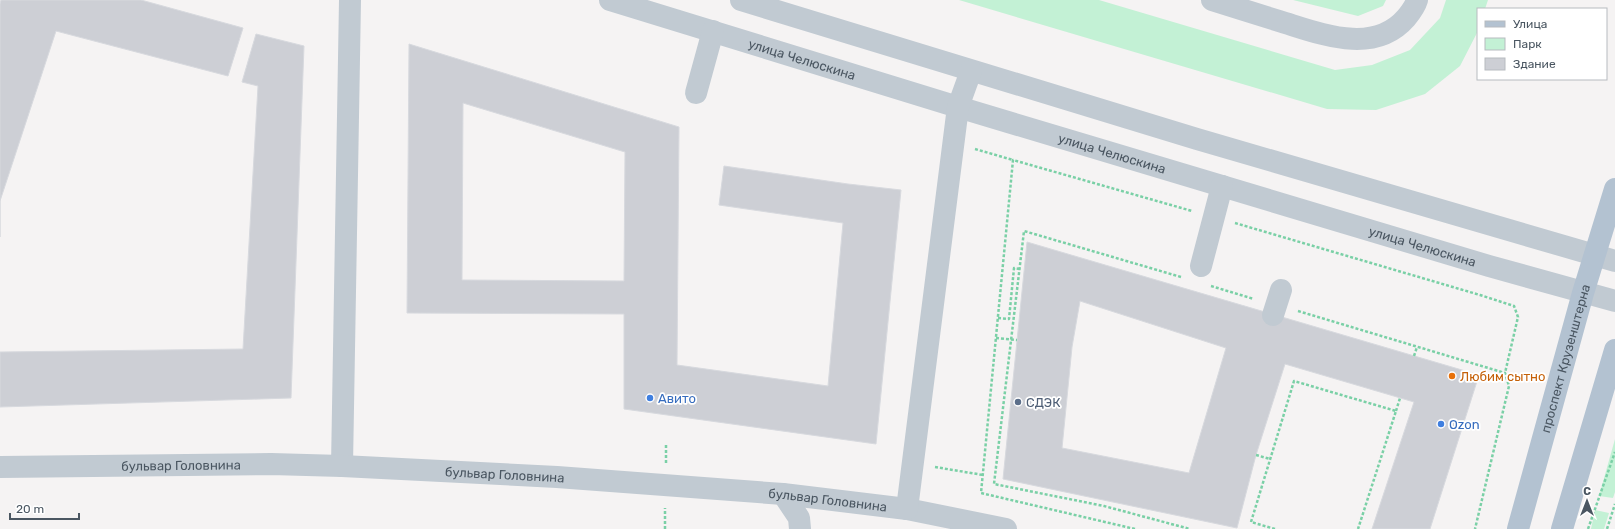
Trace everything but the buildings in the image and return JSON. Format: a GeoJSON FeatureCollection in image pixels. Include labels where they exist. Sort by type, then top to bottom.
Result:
{"type":"FeatureCollection","features":[{"type":"Feature","properties":{"kind":"main road","name":"проспект Крузенштерна"},"geometry":{"type":"LineString","coordinates":[[1518,529],[1583,293],[1605,258],[1615,189]]}},
{"type":"Feature","properties":{"kind":"main road"},"geometry":{"type":"LineString","coordinates":[[1562,529],[1615,350]]}},
{"type":"Feature","properties":{"kind":"street"},"geometry":{"type":"LineString","coordinates":[[342,466],[350,0]]}},
{"type":"Feature","properties":{"kind":"street","name":"улица Челюскина"},"geometry":{"type":"LineString","coordinates":[[610,0],[958,107],[1489,266],[1615,301]]}},
{"type":"Feature","properties":{"kind":"street"},"geometry":{"type":"LineString","coordinates":[[741,0],[1197,139],[1605,258]]}},
{"type":"Feature","properties":{"kind":"street"},"geometry":{"type":"LineString","coordinates":[[1212,0],[1334,37],[1359,39],[1382,35],[1398,27],[1415,7],[1417,0]]}},
{"type":"Feature","properties":{"kind":"street"},"geometry":{"type":"LineString","coordinates":[[696,93],[713,32]]}},
{"type":"Feature","properties":{"kind":"street"},"geometry":{"type":"LineString","coordinates":[[907,510],[958,107],[971,71]]}},
{"type":"Feature","properties":{"kind":"street"},"geometry":{"type":"LineString","coordinates":[[1197,276],[1222,186]]}},
{"type":"Feature","properties":{"kind":"street","name":"бульвар Головнина"},"geometry":{"type":"LineString","coordinates":[[0,467],[271,464],[342,466],[557,477],[783,494],[907,510],[1006,529]]}},
{"type":"Feature","properties":{"kind":"street"},"geometry":{"type":"LineString","coordinates":[[783,494],[799,518],[800,529]]}},
{"type":"Feature","properties":{"kind":"path"},"geometry":{"type":"LineString","coordinates":[[975,149],[1214,217],[1514,306],[1518,317],[1505,373],[1509,386],[1475,529]]}},
{"type":"Feature","properties":{"kind":"path"},"geometry":{"type":"LineString","coordinates":[[1013,160],[981,493],[1135,529]]}},
{"type":"Feature","properties":{"kind":"path"},"geometry":{"type":"LineString","coordinates":[[1190,529],[1104,506],[994,484],[1024,231],[1197,276],[1276,303],[1505,373]]}},
{"type":"Feature","properties":{"kind":"path"},"geometry":{"type":"LineString","coordinates":[[998,318],[1009,319],[1014,268],[1020,269]]}},
{"type":"Feature","properties":{"kind":"path"},"geometry":{"type":"LineString","coordinates":[[996,338],[1016,340]]}},
{"type":"Feature","properties":{"kind":"path"},"geometry":{"type":"LineString","coordinates":[[1414,356],[1417,347]]}},
{"type":"Feature","properties":{"kind":"path"},"geometry":{"type":"LineString","coordinates":[[1276,529],[1250,522],[1294,381],[1396,411]]}},
{"type":"Feature","properties":{"kind":"path"},"geometry":{"type":"LineString","coordinates":[[1358,529],[1400,398]]}},
{"type":"Feature","properties":{"kind":"path"},"geometry":{"type":"LineString","coordinates":[[1588,529],[1615,452]]}},
{"type":"Feature","properties":{"kind":"path"},"geometry":{"type":"LineString","coordinates":[[1256,455],[1270,459]]}},
{"type":"Feature","properties":{"kind":"path"},"geometry":{"type":"LineString","coordinates":[[930,466],[983,475]]}},
{"type":"Feature","properties":{"kind":"path"},"geometry":{"type":"LineString","coordinates":[[1607,529],[1615,504]]}},
{"type":"Feature","properties":{"kind":"green space"},"geometry":{"type":"Polygon","coordinates":[[[959,0],[1099,0],[1335,70],[1372,65],[1410,50],[1440,18],[1446,0],[1488,0],[1485,8],[1477,8],[1477,33],[1460,66],[1425,94],[1376,110],[1327,109],[959,0]]]}},
{"type":"Feature","properties":{"kind":"green space"},"geometry":{"type":"Polygon","coordinates":[[[1293,0],[1386,0],[1383,6],[1358,16],[1293,0]]]}},
{"type":"Feature","properties":{"kind":"green space"},"geometry":{"type":"Polygon","coordinates":[[[1615,439],[1615,492],[1613,498],[1599,496],[1615,439]]]}},
{"type":"Feature","properties":{"kind":"green space"},"geometry":{"type":"Polygon","coordinates":[[[1595,510],[1609,513],[1604,529],[1591,529],[1595,510]]]}},
{"type":"Feature","properties":{"kind":"place","name":"Любим сытно"},"geometry":{"type":"Point","coordinates":[1452,376]}},
{"type":"Feature","properties":{"kind":"place","name":"Авито"},"geometry":{"type":"Point","coordinates":[650,398]}},
{"type":"Feature","properties":{"kind":"place","name":"СДЭК"},"geometry":{"type":"Point","coordinates":[1018,402]}},
{"type":"Feature","properties":{"kind":"place","name":"Ozon"},"geometry":{"type":"Point","coordinates":[1441,424]}}]}
